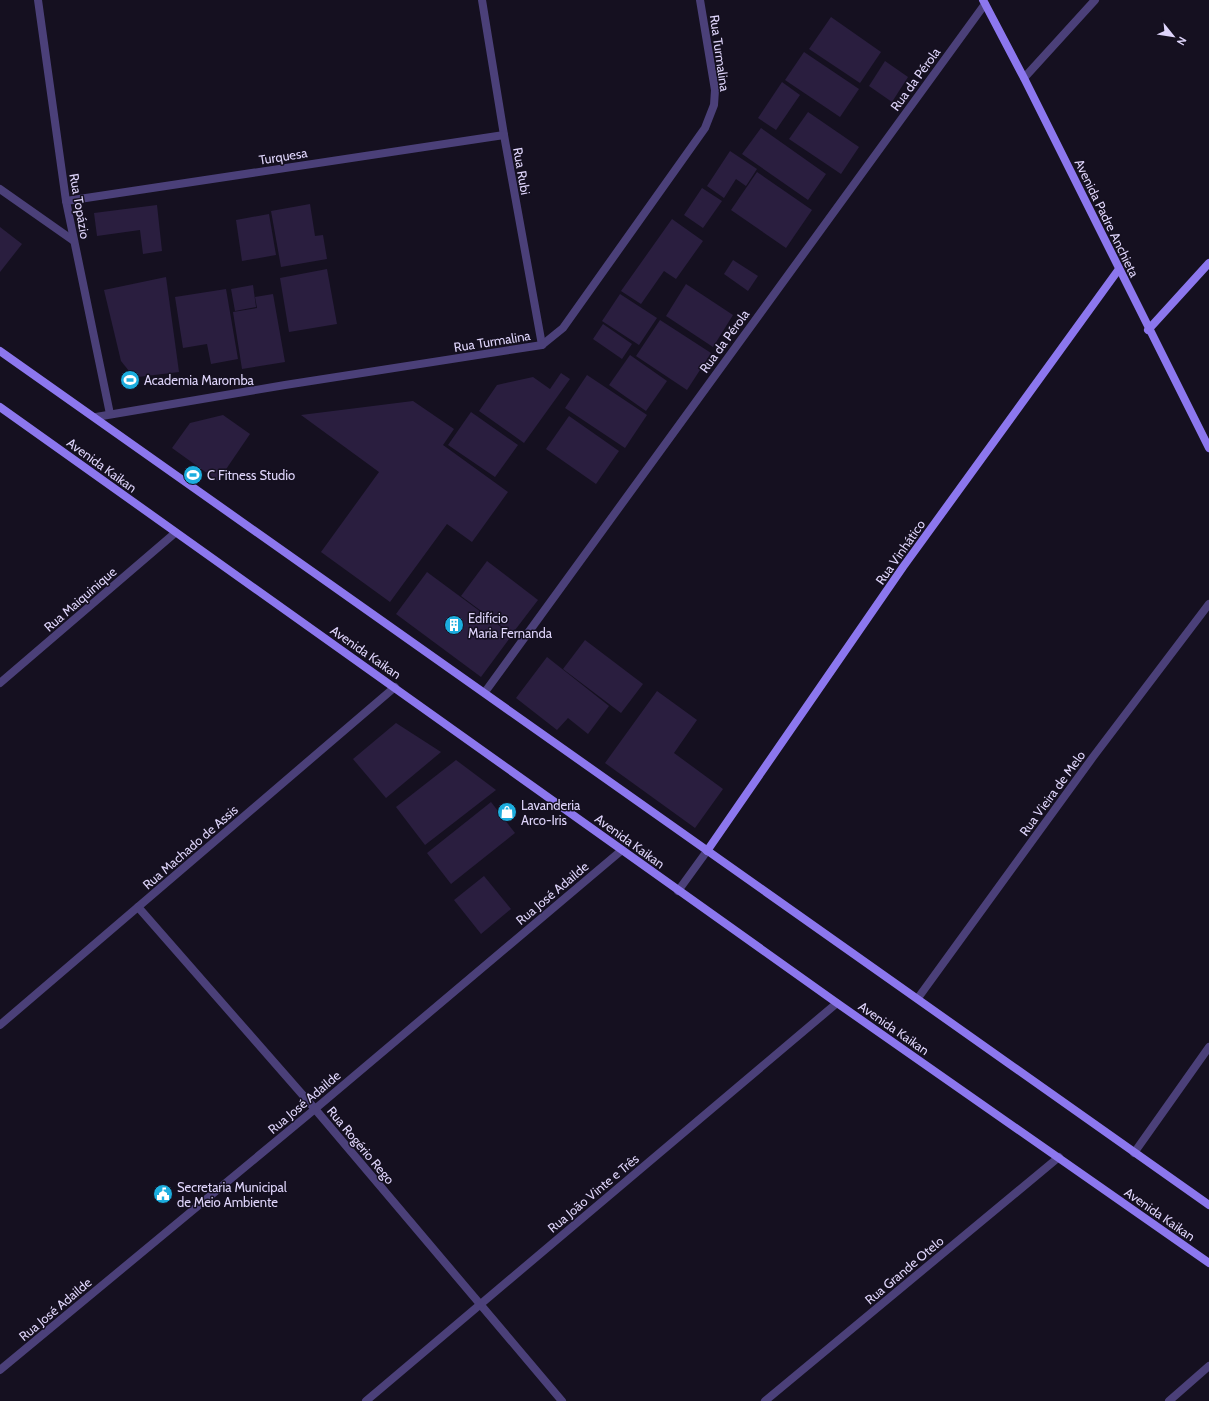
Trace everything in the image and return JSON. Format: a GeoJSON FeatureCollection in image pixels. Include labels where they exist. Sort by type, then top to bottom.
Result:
{"type":"FeatureCollection","features":[{"type":"Feature","properties":{"kind":"street","name":"Rua Topázio"},"geometry":{"type":"LineString","coordinates":[[38,0],[66,201],[110,414]]}},
{"type":"Feature","properties":{"kind":"street","name":"Rua Rubi"},"geometry":{"type":"LineString","coordinates":[[482,0],[504,135],[542,345]]}},
{"type":"Feature","properties":{"kind":"street","name":"Rua Turmalina"},"geometry":{"type":"LineString","coordinates":[[96,417],[542,345],[563,328],[705,128],[714,105],[715,90],[700,0]]}},
{"type":"Feature","properties":{"kind":"street"},"geometry":{"type":"LineString","coordinates":[[1024,78],[1095,0]]}},
{"type":"Feature","properties":{"kind":"street","name":"Avenida Padre Anchieta"},"geometry":{"type":"LineString","coordinates":[[984,2],[1024,78],[1148,330],[1209,448]]}},
{"type":"Feature","properties":{"kind":"street","name":"Rua da Pérola"},"geometry":{"type":"LineString","coordinates":[[485,692],[984,2]]}},
{"type":"Feature","properties":{"kind":"street","name":"Turquesa"},"geometry":{"type":"LineString","coordinates":[[66,201],[504,135]]}},
{"type":"Feature","properties":{"kind":"street"},"geometry":{"type":"LineString","coordinates":[[0,189],[74,241]]}},
{"type":"Feature","properties":{"kind":"street"},"geometry":{"type":"LineString","coordinates":[[1148,330],[1209,263]]}},
{"type":"Feature","properties":{"kind":"street","name":"Rua Vinhático"},"geometry":{"type":"LineString","coordinates":[[707,851],[904,567],[1119,269]]}},
{"type":"Feature","properties":{"kind":"street"},"geometry":{"type":"LineString","coordinates":[[0,351],[96,417],[485,692],[707,851],[918,998],[1134,1153],[1209,1204]]}},
{"type":"Feature","properties":{"kind":"street","name":"Avenida Kaikan"},"geometry":{"type":"LineString","coordinates":[[0,407],[175,533],[395,687],[836,1003],[1209,1263]]}},
{"type":"Feature","properties":{"kind":"street","name":"Rua Maiquinique"},"geometry":{"type":"LineString","coordinates":[[0,683],[175,533]]}},
{"type":"Feature","properties":{"kind":"street","name":"Rua Vieira de Melo"},"geometry":{"type":"LineString","coordinates":[[918,998],[1093,757],[1209,604]]}},
{"type":"Feature","properties":{"kind":"street","name":"Rua Machado de Assis"},"geometry":{"type":"LineString","coordinates":[[0,1025],[395,687]]}},
{"type":"Feature","properties":{"kind":"street","name":"Rua José Adailde"},"geometry":{"type":"LineString","coordinates":[[0,1370],[315,1109],[622,850]]}},
{"type":"Feature","properties":{"kind":"street"},"geometry":{"type":"LineString","coordinates":[[678,891],[707,851]]}},
{"type":"Feature","properties":{"kind":"street","name":"Rua Rogério Rego"},"geometry":{"type":"LineString","coordinates":[[138,907],[315,1109],[562,1401]]}},
{"type":"Feature","properties":{"kind":"street","name":"Rua João Vinte e Três"},"geometry":{"type":"LineString","coordinates":[[366,1401],[836,1003]]}},
{"type":"Feature","properties":{"kind":"street"},"geometry":{"type":"LineString","coordinates":[[1134,1153],[1209,1047]]}},
{"type":"Feature","properties":{"kind":"street","name":"Rua Grande Otelo"},"geometry":{"type":"LineString","coordinates":[[765,1401],[1059,1157]]}},
{"type":"Feature","properties":{"kind":"street"},"geometry":{"type":"LineString","coordinates":[[1169,1401],[1209,1366]]}},
{"type":"Feature","properties":{"kind":"building"},"geometry":{"type":"Polygon","coordinates":[[[831,17],[881,52],[860,83],[809,49],[831,17]]]}},
{"type":"Feature","properties":{"kind":"building"},"geometry":{"type":"Polygon","coordinates":[[[804,52],[859,89],[840,117],[785,80],[804,52]]]}},
{"type":"Feature","properties":{"kind":"building"},"geometry":{"type":"Polygon","coordinates":[[[885,61],[908,77],[892,102],[869,86],[885,61]]]}},
{"type":"Feature","properties":{"kind":"building"},"geometry":{"type":"Polygon","coordinates":[[[782,82],[800,95],[776,130],[758,118],[782,82]]]}},
{"type":"Feature","properties":{"kind":"building"},"geometry":{"type":"Polygon","coordinates":[[[808,112],[859,147],[841,174],[789,139],[808,112]]]}},
{"type":"Feature","properties":{"kind":"building"},"geometry":{"type":"Polygon","coordinates":[[[761,128],[826,174],[808,200],[742,154],[761,128]]]}},
{"type":"Feature","properties":{"kind":"building"},"geometry":{"type":"Polygon","coordinates":[[[730,151],[757,169],[746,186],[736,179],[724,198],[707,186],[730,151]]]}},
{"type":"Feature","properties":{"kind":"building"},"geometry":{"type":"Polygon","coordinates":[[[757,172],[812,210],[786,248],[731,210],[757,172]]]}},
{"type":"Feature","properties":{"kind":"building"},"geometry":{"type":"Polygon","coordinates":[[[702,188],[722,201],[703,228],[684,215],[702,188]]]}},
{"type":"Feature","properties":{"kind":"building"},"geometry":{"type":"Polygon","coordinates":[[[310,204],[315,236],[323,235],[327,259],[281,267],[271,211],[310,204]]]}},
{"type":"Feature","properties":{"kind":"building"},"geometry":{"type":"Polygon","coordinates":[[[157,205],[162,251],[143,254],[140,230],[97,236],[94,213],[157,205]]]}},
{"type":"Feature","properties":{"kind":"building"},"geometry":{"type":"Polygon","coordinates":[[[269,214],[276,255],[242,261],[236,220],[269,214]]]}},
{"type":"Feature","properties":{"kind":"building"},"geometry":{"type":"Polygon","coordinates":[[[672,219],[703,241],[676,279],[664,271],[641,304],[621,291],[672,219]]]}},
{"type":"Feature","properties":{"kind":"building"},"geometry":{"type":"Polygon","coordinates":[[[0,227],[22,244],[0,272],[0,227]]]}},
{"type":"Feature","properties":{"kind":"building"},"geometry":{"type":"Polygon","coordinates":[[[733,260],[758,276],[748,291],[724,274],[733,260]]]}},
{"type":"Feature","properties":{"kind":"building"},"geometry":{"type":"Polygon","coordinates":[[[327,269],[337,324],[289,332],[280,278],[327,269]]]}},
{"type":"Feature","properties":{"kind":"building"},"geometry":{"type":"Polygon","coordinates":[[[166,277],[179,372],[138,377],[129,371],[121,361],[104,290],[166,277]]]}},
{"type":"Feature","properties":{"kind":"building"},"geometry":{"type":"Polygon","coordinates":[[[686,284],[733,315],[713,347],[666,316],[686,284]]]}},
{"type":"Feature","properties":{"kind":"building"},"geometry":{"type":"Polygon","coordinates":[[[253,285],[256,307],[235,311],[231,289],[253,285]]]}},
{"type":"Feature","properties":{"kind":"building"},"geometry":{"type":"Polygon","coordinates":[[[226,289],[238,359],[211,364],[207,344],[183,348],[175,297],[226,289]]]}},
{"type":"Feature","properties":{"kind":"building"},"geometry":{"type":"Polygon","coordinates":[[[273,294],[285,362],[242,369],[233,312],[257,308],[255,297],[273,294]]]}},
{"type":"Feature","properties":{"kind":"building"},"geometry":{"type":"Polygon","coordinates":[[[620,294],[657,318],[639,345],[602,321],[620,294]]]}},
{"type":"Feature","properties":{"kind":"building"},"geometry":{"type":"Polygon","coordinates":[[[660,320],[711,353],[687,390],[636,356],[660,320]]]}},
{"type":"Feature","properties":{"kind":"building"},"geometry":{"type":"Polygon","coordinates":[[[603,324],[632,344],[622,359],[593,339],[603,324]]]}},
{"type":"Feature","properties":{"kind":"building"},"geometry":{"type":"Polygon","coordinates":[[[630,355],[667,381],[646,411],[609,385],[630,355]]]}},
{"type":"Feature","properties":{"kind":"building"},"geometry":{"type":"Polygon","coordinates":[[[561,373],[570,379],[524,443],[479,411],[497,385],[533,377],[550,389],[561,373]]]}},
{"type":"Feature","properties":{"kind":"building"},"geometry":{"type":"Polygon","coordinates":[[[587,375],[647,415],[625,448],[565,408],[587,375]]]}},
{"type":"Feature","properties":{"kind":"building"},"geometry":{"type":"Polygon","coordinates":[[[413,401],[454,429],[443,445],[508,492],[472,542],[447,524],[390,602],[321,552],[379,472],[301,415],[413,401]]]}},
{"type":"Feature","properties":{"kind":"building"},"geometry":{"type":"Polygon","coordinates":[[[471,412],[518,445],[495,477],[448,445],[471,412]]]}},
{"type":"Feature","properties":{"kind":"building"},"geometry":{"type":"Polygon","coordinates":[[[223,415],[250,434],[218,481],[172,448],[190,423],[223,415]]]}},
{"type":"Feature","properties":{"kind":"building"},"geometry":{"type":"Polygon","coordinates":[[[569,416],[619,451],[596,484],[546,449],[569,416]]]}},
{"type":"Feature","properties":{"kind":"building"},"geometry":{"type":"Polygon","coordinates":[[[487,561],[538,600],[512,634],[461,596],[487,561]]]}},
{"type":"Feature","properties":{"kind":"building","name":"Edifício Maria Fernanda"},"geometry":{"type":"Polygon","coordinates":[[[427,572],[512,635],[481,677],[396,614],[427,572]]]}},
{"type":"Feature","properties":{"kind":"building"},"geometry":{"type":"Polygon","coordinates":[[[585,640],[643,684],[621,713],[563,669],[585,640]]]}},
{"type":"Feature","properties":{"kind":"building"},"geometry":{"type":"Polygon","coordinates":[[[547,657],[609,706],[588,734],[568,718],[557,730],[516,698],[547,657]]]}},
{"type":"Feature","properties":{"kind":"building"},"geometry":{"type":"Polygon","coordinates":[[[657,691],[697,720],[674,753],[723,789],[695,828],[605,763],[657,691]]]}},
{"type":"Feature","properties":{"kind":"building"},"geometry":{"type":"Polygon","coordinates":[[[396,723],[441,752],[386,798],[353,759],[396,723]]]}},
{"type":"Feature","properties":{"kind":"building"},"geometry":{"type":"Polygon","coordinates":[[[456,760],[496,790],[425,845],[396,807],[456,760]]]}},
{"type":"Feature","properties":{"kind":"building"},"geometry":{"type":"Polygon","coordinates":[[[491,802],[515,833],[451,884],[427,853],[491,802]]]}},
{"type":"Feature","properties":{"kind":"building"},"geometry":{"type":"Polygon","coordinates":[[[484,876],[511,909],[481,934],[454,900],[484,876]]]}},
{"type":"Feature","properties":{"kind":"place","name":"Academia Maromba"},"geometry":{"type":"Point","coordinates":[130,380]}},
{"type":"Feature","properties":{"kind":"place","name":"C Fitness Studio"},"geometry":{"type":"Point","coordinates":[193,475]}},
{"type":"Feature","properties":{"kind":"place","name":"Edifício Maria Fernanda"},"geometry":{"type":"Point","coordinates":[454,625]}},
{"type":"Feature","properties":{"kind":"place","name":"Lavanderia Arco-Iris"},"geometry":{"type":"Point","coordinates":[507,812]}},
{"type":"Feature","properties":{"kind":"place","name":"Secretaria Municipal de Meio Ambiente"},"geometry":{"type":"Point","coordinates":[163,1194]}}]}
